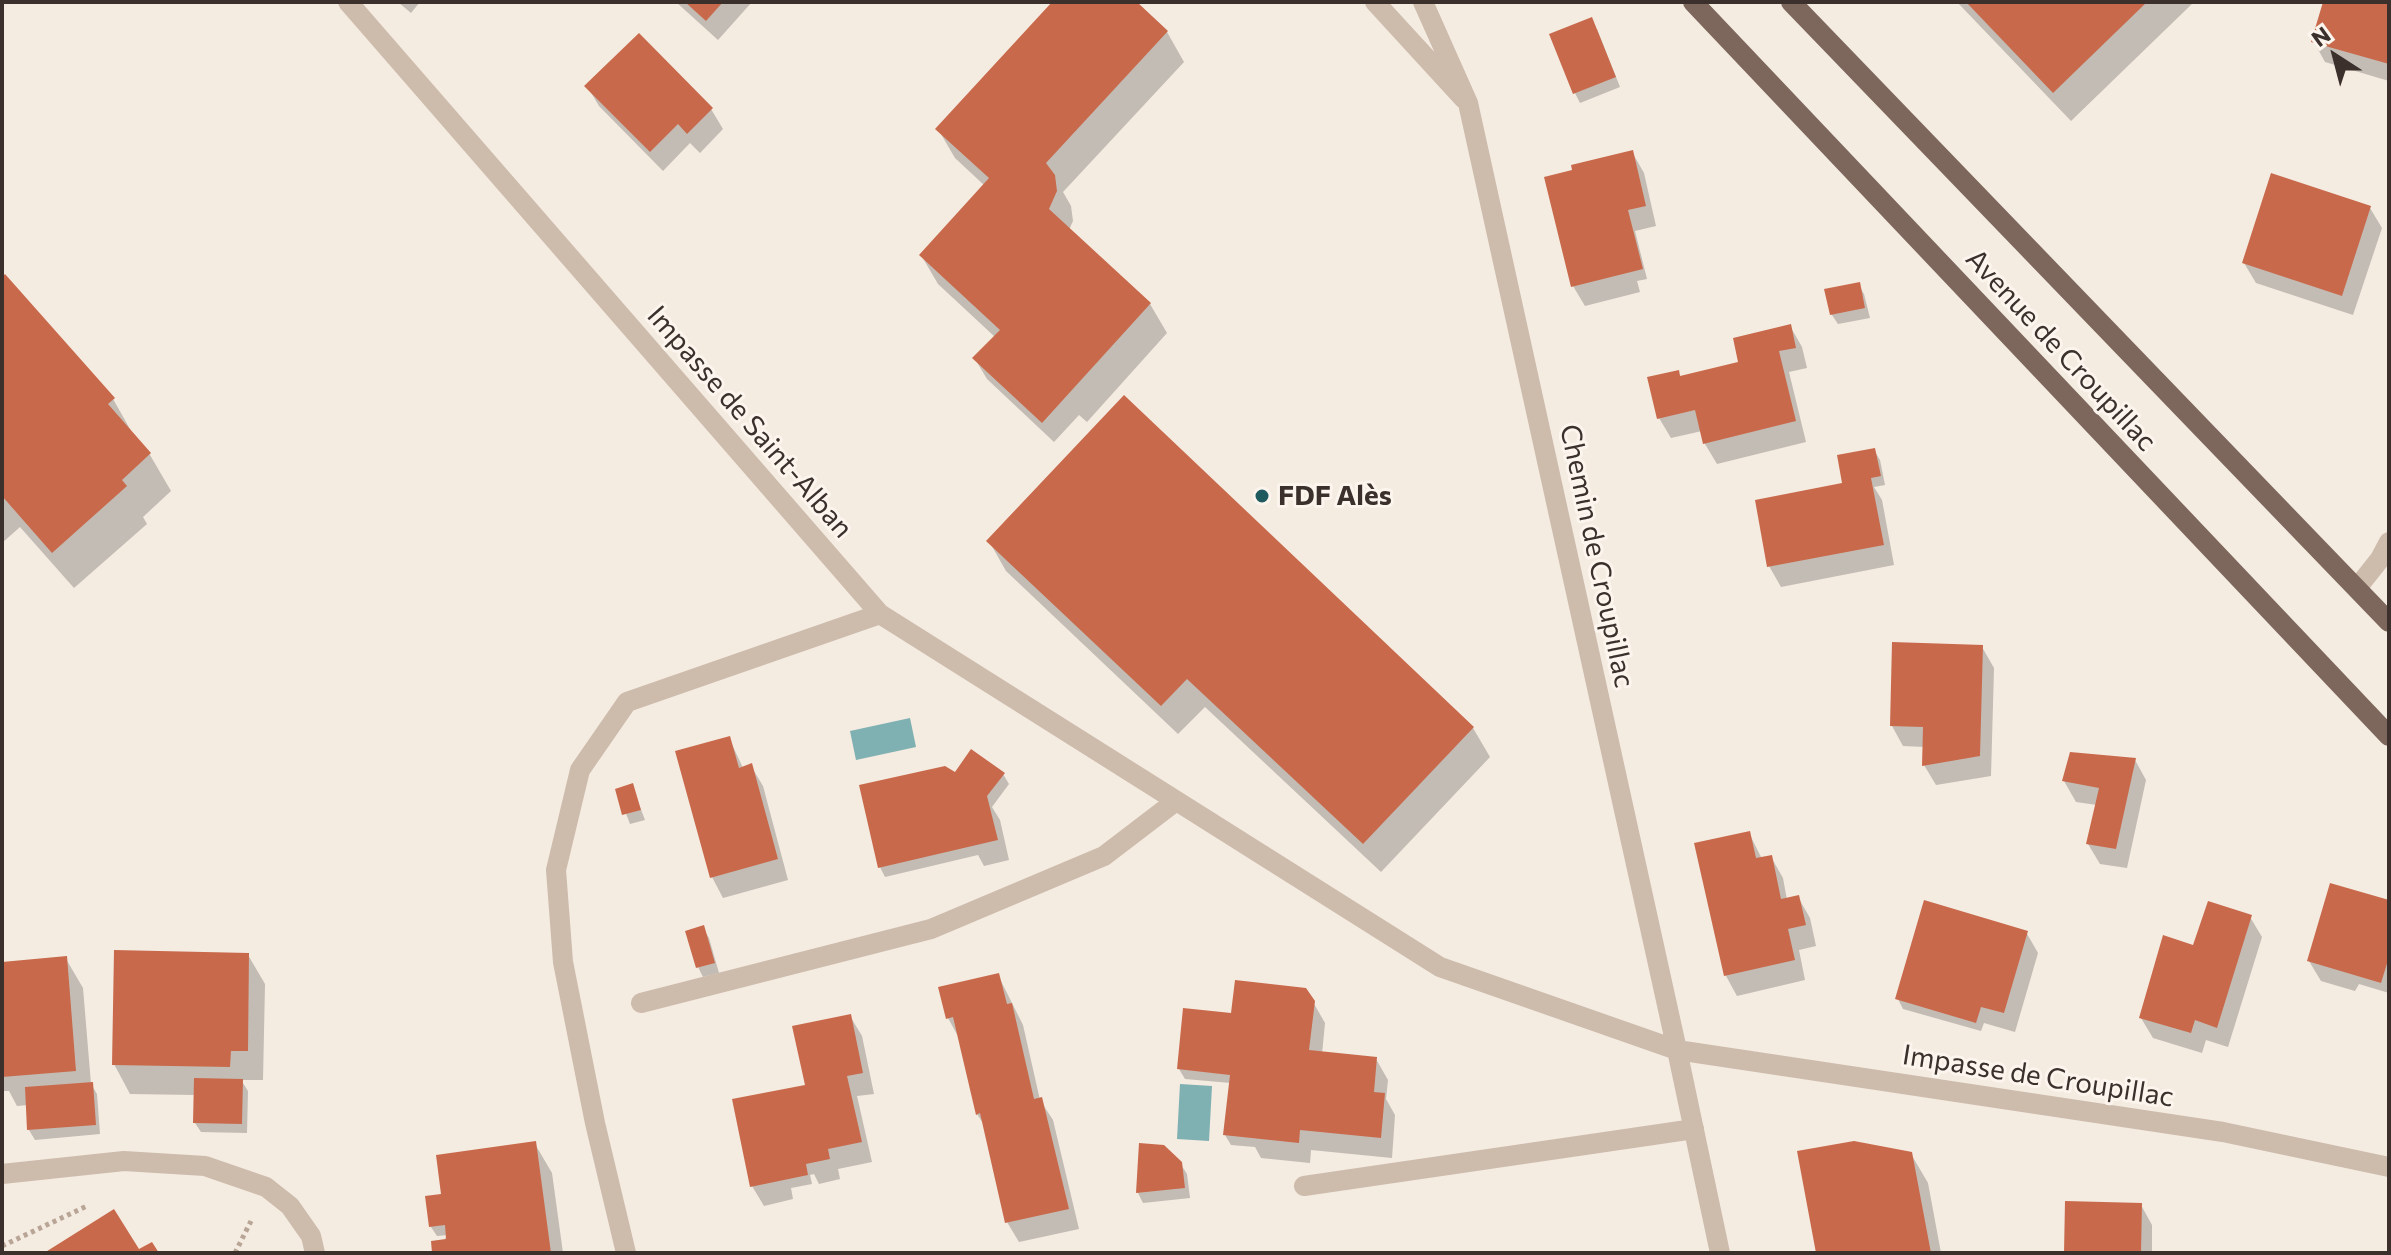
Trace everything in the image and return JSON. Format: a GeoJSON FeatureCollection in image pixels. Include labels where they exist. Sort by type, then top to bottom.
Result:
{"type":"FeatureCollection","features":[{"type":"Feature","properties":{"kind":"main road","name":"Avenue de Croupillac"},"geometry":{"type":"LineString","coordinates":[[1693,2],[2389,736]]}},
{"type":"Feature","properties":{"kind":"main road","name":"Avenue de Croupillac"},"geometry":{"type":"LineString","coordinates":[[1791,2],[2389,622]]}},
{"type":"Feature","properties":{"kind":"street","name":"Impasse de Saint-Alban"},"geometry":{"type":"LineString","coordinates":[[348,2],[880,614],[1440,967],[1677,1050]]}},
{"type":"Feature","properties":{"kind":"street"},"geometry":{"type":"LineString","coordinates":[[1375,2],[1468,103]]}},
{"type":"Feature","properties":{"kind":"street","name":"Chemin de Croupillac"},"geometry":{"type":"LineString","coordinates":[[1423,2],[1468,103],[1720,1253]]}},
{"type":"Feature","properties":{"kind":"street"},"geometry":{"type":"LineString","coordinates":[[2357,588],[2389,542]]}},
{"type":"Feature","properties":{"kind":"street"},"geometry":{"type":"LineString","coordinates":[[626,1253],[595,1123],[563,962],[556,870],[580,770],[627,702],[880,614]]}},
{"type":"Feature","properties":{"kind":"street"},"geometry":{"type":"LineString","coordinates":[[641,1003],[931,929],[1104,856],[1176,801]]}},
{"type":"Feature","properties":{"kind":"street","name":"Impasse de Croupillac"},"geometry":{"type":"LineString","coordinates":[[1677,1050],[2223,1132],[2389,1167]]}},
{"type":"Feature","properties":{"kind":"street"},"geometry":{"type":"LineString","coordinates":[[1304,1186],[1694,1129]]}},
{"type":"Feature","properties":{"kind":"street"},"geometry":{"type":"LineString","coordinates":[[2,1174],[124,1161],[205,1166],[266,1187],[290,1206],[311,1236],[315,1253]]}},
{"type":"Feature","properties":{"kind":"path"},"geometry":{"type":"LineString","coordinates":[[2,1246],[91,1204]]}},
{"type":"Feature","properties":{"kind":"water"},"geometry":{"type":"Polygon","coordinates":[[[910,718],[916,747],[856,760],[850,731],[910,718]]]}},
{"type":"Feature","properties":{"kind":"water"},"geometry":{"type":"Polygon","coordinates":[[[1180,1084],[1212,1086],[1209,1141],[1177,1139],[1180,1084]]]}},
{"type":"Feature","properties":{"kind":"building"},"geometry":{"type":"Polygon","coordinates":[[[685,2],[723,2],[706,21],[685,2]]]}},
{"type":"Feature","properties":{"kind":"building"},"geometry":{"type":"Polygon","coordinates":[[[1052,2],[1137,2],[1168,31],[1046,163],[1055,175],[1057,191],[1049,209],[1151,303],[1042,423],[972,358],[1000,330],[919,255],[989,178],[935,129],[1052,2]]]}},
{"type":"Feature","properties":{"kind":"building"},"geometry":{"type":"Polygon","coordinates":[[[1966,2],[2147,2],[2053,93],[1966,2]]]}},
{"type":"Feature","properties":{"kind":"building"},"geometry":{"type":"Polygon","coordinates":[[[2323,2],[2389,2],[2389,64],[2311,42],[2323,2]]]}},
{"type":"Feature","properties":{"kind":"building"},"geometry":{"type":"Polygon","coordinates":[[[1592,17],[1616,77],[1573,94],[1549,34],[1592,17]]]}},
{"type":"Feature","properties":{"kind":"building"},"geometry":{"type":"Polygon","coordinates":[[[639,33],[713,108],[687,134],[678,124],[650,152],[584,86],[639,33]]]}},
{"type":"Feature","properties":{"kind":"building"},"geometry":{"type":"Polygon","coordinates":[[[1633,150],[1646,206],[1628,210],[1643,269],[1571,287],[1544,177],[1572,170],[1571,165],[1633,150]]]}},
{"type":"Feature","properties":{"kind":"building"},"geometry":{"type":"Polygon","coordinates":[[[2271,173],[2371,206],[2342,296],[2242,263],[2271,173]]]}},
{"type":"Feature","properties":{"kind":"building"},"geometry":{"type":"Polygon","coordinates":[[[5,274],[115,398],[108,404],[151,453],[122,480],[127,486],[52,553],[2,496],[2,277],[5,274]]]}},
{"type":"Feature","properties":{"kind":"building"},"geometry":{"type":"Polygon","coordinates":[[[1860,282],[1865,308],[1830,315],[1824,289],[1860,282]]]}},
{"type":"Feature","properties":{"kind":"building"},"geometry":{"type":"Polygon","coordinates":[[[1791,324],[1796,348],[1779,351],[1796,421],[1703,444],[1695,410],[1657,419],[1647,377],[1679,370],[1680,376],[1738,362],[1733,338],[1791,324]]]}},
{"type":"Feature","properties":{"kind":"building"},"geometry":{"type":"Polygon","coordinates":[[[1124,395],[1474,727],[1363,844],[1187,679],[1161,706],[986,541],[1124,395]]]}},
{"type":"Feature","properties":{"kind":"building"},"geometry":{"type":"Polygon","coordinates":[[[1875,448],[1881,476],[1871,478],[1884,545],[1767,567],[1755,500],[1842,483],[1837,455],[1875,448]]]}},
{"type":"Feature","properties":{"kind":"building"},"geometry":{"type":"Polygon","coordinates":[[[1892,642],[1983,645],[1980,756],[1922,766],[1923,727],[1890,726],[1892,642]]]}},
{"type":"Feature","properties":{"kind":"building"},"geometry":{"type":"Polygon","coordinates":[[[730,736],[739,768],[752,763],[778,859],[710,878],[675,751],[730,736]]]}},
{"type":"Feature","properties":{"kind":"building"},"geometry":{"type":"Polygon","coordinates":[[[971,749],[1005,773],[987,796],[998,840],[878,868],[859,785],[945,766],[955,772],[971,749]]]}},
{"type":"Feature","properties":{"kind":"building"},"geometry":{"type":"Polygon","coordinates":[[[2070,752],[2136,758],[2116,849],[2086,844],[2099,788],[2062,781],[2070,752]]]}},
{"type":"Feature","properties":{"kind":"building"},"geometry":{"type":"Polygon","coordinates":[[[633,783],[641,810],[622,815],[615,789],[633,783]]]}},
{"type":"Feature","properties":{"kind":"building"},"geometry":{"type":"Polygon","coordinates":[[[1750,831],[1756,858],[1772,855],[1781,899],[1799,895],[1806,925],[1788,929],[1795,960],[1724,976],[1694,843],[1750,831]]]}},
{"type":"Feature","properties":{"kind":"building"},"geometry":{"type":"Polygon","coordinates":[[[2330,883],[2389,900],[2389,957],[2381,983],[2307,961],[2330,883]]]}},
{"type":"Feature","properties":{"kind":"building"},"geometry":{"type":"Polygon","coordinates":[[[1924,900],[2028,931],[2004,1013],[1981,1007],[1976,1023],[1895,999],[1924,900]]]}},
{"type":"Feature","properties":{"kind":"building"},"geometry":{"type":"Polygon","coordinates":[[[2208,901],[2252,915],[2217,1028],[2195,1020],[2191,1033],[2139,1018],[2163,935],[2193,945],[2208,901]]]}},
{"type":"Feature","properties":{"kind":"building"},"geometry":{"type":"Polygon","coordinates":[[[704,925],[715,963],[696,968],[685,931],[704,925]]]}},
{"type":"Feature","properties":{"kind":"building"},"geometry":{"type":"Polygon","coordinates":[[[114,950],[249,953],[248,1051],[231,1051],[230,1067],[112,1065],[114,950]]]}},
{"type":"Feature","properties":{"kind":"building"},"geometry":{"type":"Polygon","coordinates":[[[67,956],[76,1071],[2,1077],[2,962],[67,956]]]}},
{"type":"Feature","properties":{"kind":"building"},"geometry":{"type":"Polygon","coordinates":[[[999,973],[1007,1004],[1012,1003],[1034,1099],[1042,1097],[1069,1209],[1005,1223],[980,1113],[976,1115],[953,1017],[946,1019],[938,987],[999,973]]]}},
{"type":"Feature","properties":{"kind":"building"},"geometry":{"type":"Polygon","coordinates":[[[1235,980],[1306,988],[1315,1001],[1309,1050],[1377,1057],[1374,1092],[1385,1093],[1381,1138],[1300,1130],[1299,1143],[1223,1135],[1230,1075],[1177,1069],[1183,1008],[1231,1013],[1235,980]]]}},
{"type":"Feature","properties":{"kind":"building"},"geometry":{"type":"Polygon","coordinates":[[[851,1014],[863,1073],[847,1076],[862,1142],[828,1149],[830,1159],[806,1164],[808,1175],[750,1187],[732,1099],[805,1085],[792,1026],[851,1014]]]}},
{"type":"Feature","properties":{"kind":"building"},"geometry":{"type":"Polygon","coordinates":[[[194,1078],[243,1079],[242,1124],[193,1123],[194,1078]]]}},
{"type":"Feature","properties":{"kind":"building"},"geometry":{"type":"Polygon","coordinates":[[[93,1082],[96,1125],[27,1130],[25,1087],[93,1082]]]}},
{"type":"Feature","properties":{"kind":"building"},"geometry":{"type":"Polygon","coordinates":[[[536,1141],[551,1253],[432,1253],[431,1241],[446,1239],[445,1225],[429,1227],[425,1196],[441,1194],[436,1155],[536,1141]]]}},
{"type":"Feature","properties":{"kind":"building"},"geometry":{"type":"Polygon","coordinates":[[[1854,1141],[1912,1152],[1931,1253],[1816,1253],[1797,1151],[1854,1141]]]}},
{"type":"Feature","properties":{"kind":"building"},"geometry":{"type":"Polygon","coordinates":[[[1139,1143],[1164,1145],[1182,1162],[1185,1188],[1136,1193],[1139,1143]]]}},
{"type":"Feature","properties":{"kind":"building"},"geometry":{"type":"Polygon","coordinates":[[[2065,1201],[2142,1203],[2141,1253],[2064,1253],[2065,1201]]]}},
{"type":"Feature","properties":{"kind":"building"},"geometry":{"type":"Polygon","coordinates":[[[114,1209],[139,1249],[152,1242],[159,1253],[44,1253],[114,1209]]]}},
{"type":"Feature","properties":{"kind":"place","name":"FDF Alès"},"geometry":{"type":"Point","coordinates":[1262,496]}}]}
